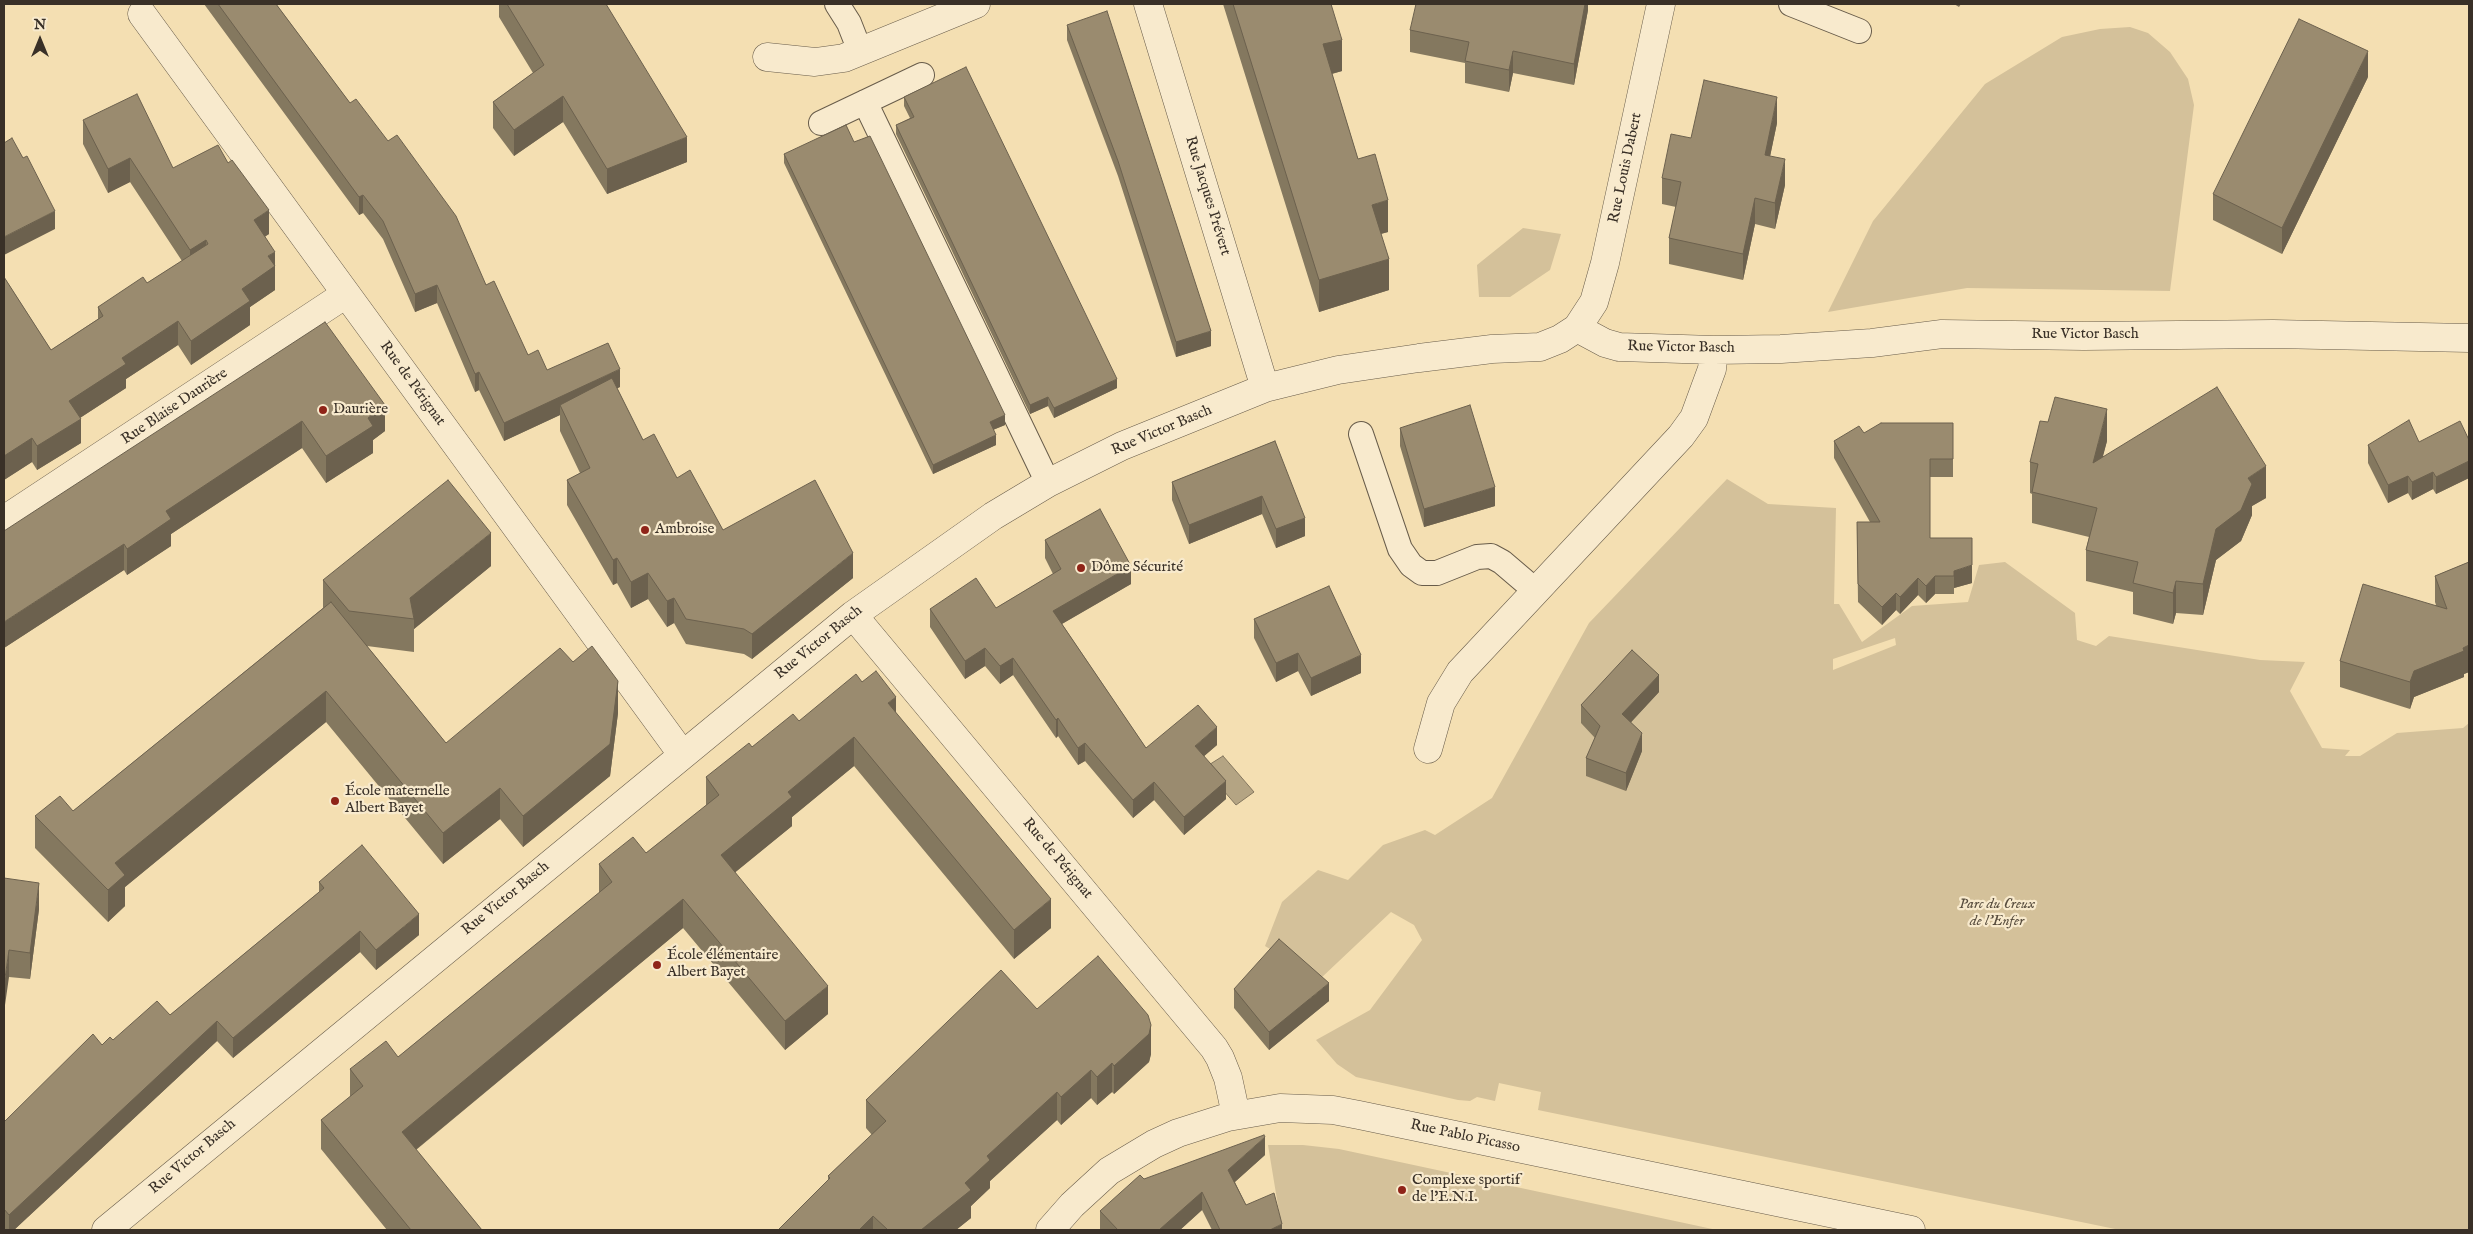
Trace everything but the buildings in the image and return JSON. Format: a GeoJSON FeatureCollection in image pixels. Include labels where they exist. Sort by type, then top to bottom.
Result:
{"type":"FeatureCollection","features":[{"type":"Feature","properties":{"kind":"street"},"geometry":{"type":"LineString","coordinates":[[767,57],[814,62],[844,58],[976,4]]}},
{"type":"Feature","properties":{"kind":"street","name":"Rue Jacques Prévert"},"geometry":{"type":"LineString","coordinates":[[1148,4],[1265,388]]}},
{"type":"Feature","properties":{"kind":"street","name":"Rue Louis Dabert"},"geometry":{"type":"LineString","coordinates":[[1577,328],[1594,302],[1605,263],[1661,4]]}},
{"type":"Feature","properties":{"kind":"street","name":"Rue de Pérignat"},"geometry":{"type":"LineString","coordinates":[[142,14],[682,754]]}},
{"type":"Feature","properties":{"kind":"street","name":"Rue Blaise Daurière"},"geometry":{"type":"LineString","coordinates":[[4,520],[346,294]]}},
{"type":"Feature","properties":{"kind":"street","name":"Rue Victor Basch"},"geometry":{"type":"LineString","coordinates":[[106,1230],[853,614],[993,516],[1048,483],[1122,446],[1265,388],[1338,370],[1492,349],[1540,347],[1577,328],[1605,343],[1618,347],[1714,350],[1781,349],[1872,343],[1942,334],[2273,334],[2469,338]]}},
{"type":"Feature","properties":{"kind":"street"},"geometry":{"type":"LineString","coordinates":[[1428,748],[1441,703],[1460,672],[1682,436],[1694,418],[1712,369],[1714,350]]}},
{"type":"Feature","properties":{"kind":"street","name":"Rue de Pérignat"},"geometry":{"type":"LineString","coordinates":[[853,614],[1214,1048],[1228,1078],[1236,1115]]}},
{"type":"Feature","properties":{"kind":"street","name":"Rue Pablo Picasso"},"geometry":{"type":"LineString","coordinates":[[1050,1230],[1089,1188],[1132,1156],[1178,1134],[1236,1115],[1280,1108],[1333,1110],[1910,1230]]}},
{"type":"Feature","properties":{"kind":"lane"},"geometry":{"type":"LineString","coordinates":[[836,4],[849,23],[860,51]]}},
{"type":"Feature","properties":{"kind":"lane"},"geometry":{"type":"LineString","coordinates":[[1791,4],[1859,31]]}},
{"type":"Feature","properties":{"kind":"lane"},"geometry":{"type":"LineString","coordinates":[[821,123],[922,75]]}},
{"type":"Feature","properties":{"kind":"lane"},"geometry":{"type":"LineString","coordinates":[[865,102],[1048,483]]}},
{"type":"Feature","properties":{"kind":"lane"},"geometry":{"type":"LineString","coordinates":[[1361,434],[1400,549],[1411,565],[1422,573],[1437,573],[1477,557],[1491,556],[1502,562],[1536,591]]}},
{"type":"Feature","properties":{"kind":"green space"},"geometry":{"type":"Polygon","coordinates":[[[2130,27],[2148,33],[2170,52],[2188,79],[2194,105],[2170,291],[1967,288],[1828,312],[1873,221],[1985,84],[2062,37],[2100,29],[2130,27]]]}},
{"type":"Feature","properties":{"kind":"green space"},"geometry":{"type":"Polygon","coordinates":[[[1523,228],[1561,234],[1550,270],[1510,297],[1479,297],[1477,265],[1523,228]]]}},
{"type":"Feature","properties":{"kind":"green space","name":"Parc du Creux de l'Enfer"},"geometry":{"type":"Polygon","coordinates":[[[1727,479],[1768,504],[1836,508],[1834,604],[1839,604],[1862,642],[1912,606],[1968,602],[1979,565],[2005,562],[2075,613],[2077,640],[2096,646],[2109,636],[2260,660],[2305,662],[2290,691],[2322,748],[2350,750],[2345,756],[2360,756],[2397,733],[2463,728],[2469,723],[2469,1230],[2120,1230],[1538,1110],[1541,1092],[1499,1083],[1495,1101],[1477,1097],[1470,1101],[1458,1100],[1356,1077],[1337,1064],[1316,1040],[1370,1010],[1422,940],[1414,925],[1391,912],[1320,979],[1265,946],[1282,902],[1318,870],[1348,880],[1383,845],[1425,830],[1435,835],[1492,798],[1589,623],[1727,479]],[[1895,638],[1833,659],[1833,670],[1896,645],[1895,638]]]}},
{"type":"Feature","properties":{"kind":"green space","name":"Complexe sportif de l'E.N.I."},"geometry":{"type":"Polygon","coordinates":[[[1268,1145],[1303,1145],[1339,1149],[1717,1230],[1282,1230],[1268,1145]]]}},
{"type":"Feature","properties":{"kind":"shaded area"},"geometry":{"type":"Polygon","coordinates":[[[1223,756],[1254,792],[1236,805],[1204,768],[1223,756]]]}},
{"type":"Feature","properties":{"kind":"place","name":"Daurière"},"geometry":{"type":"Point","coordinates":[323,410]}},
{"type":"Feature","properties":{"kind":"place","name":"Ambroise"},"geometry":{"type":"Point","coordinates":[645,530]}},
{"type":"Feature","properties":{"kind":"place","name":"Dôme Sécurité"},"geometry":{"type":"Point","coordinates":[1081,568]}},
{"type":"Feature","properties":{"kind":"place","name":"École maternelle Albert Bayet"},"geometry":{"type":"Point","coordinates":[335,801]}},
{"type":"Feature","properties":{"kind":"place","name":"École élémentaire Albert Bayet"},"geometry":{"type":"Point","coordinates":[657,965]}},
{"type":"Feature","properties":{"kind":"place","name":"Complexe sportif de l'E.N.I."},"geometry":{"type":"Point","coordinates":[1402,1190]}}]}
